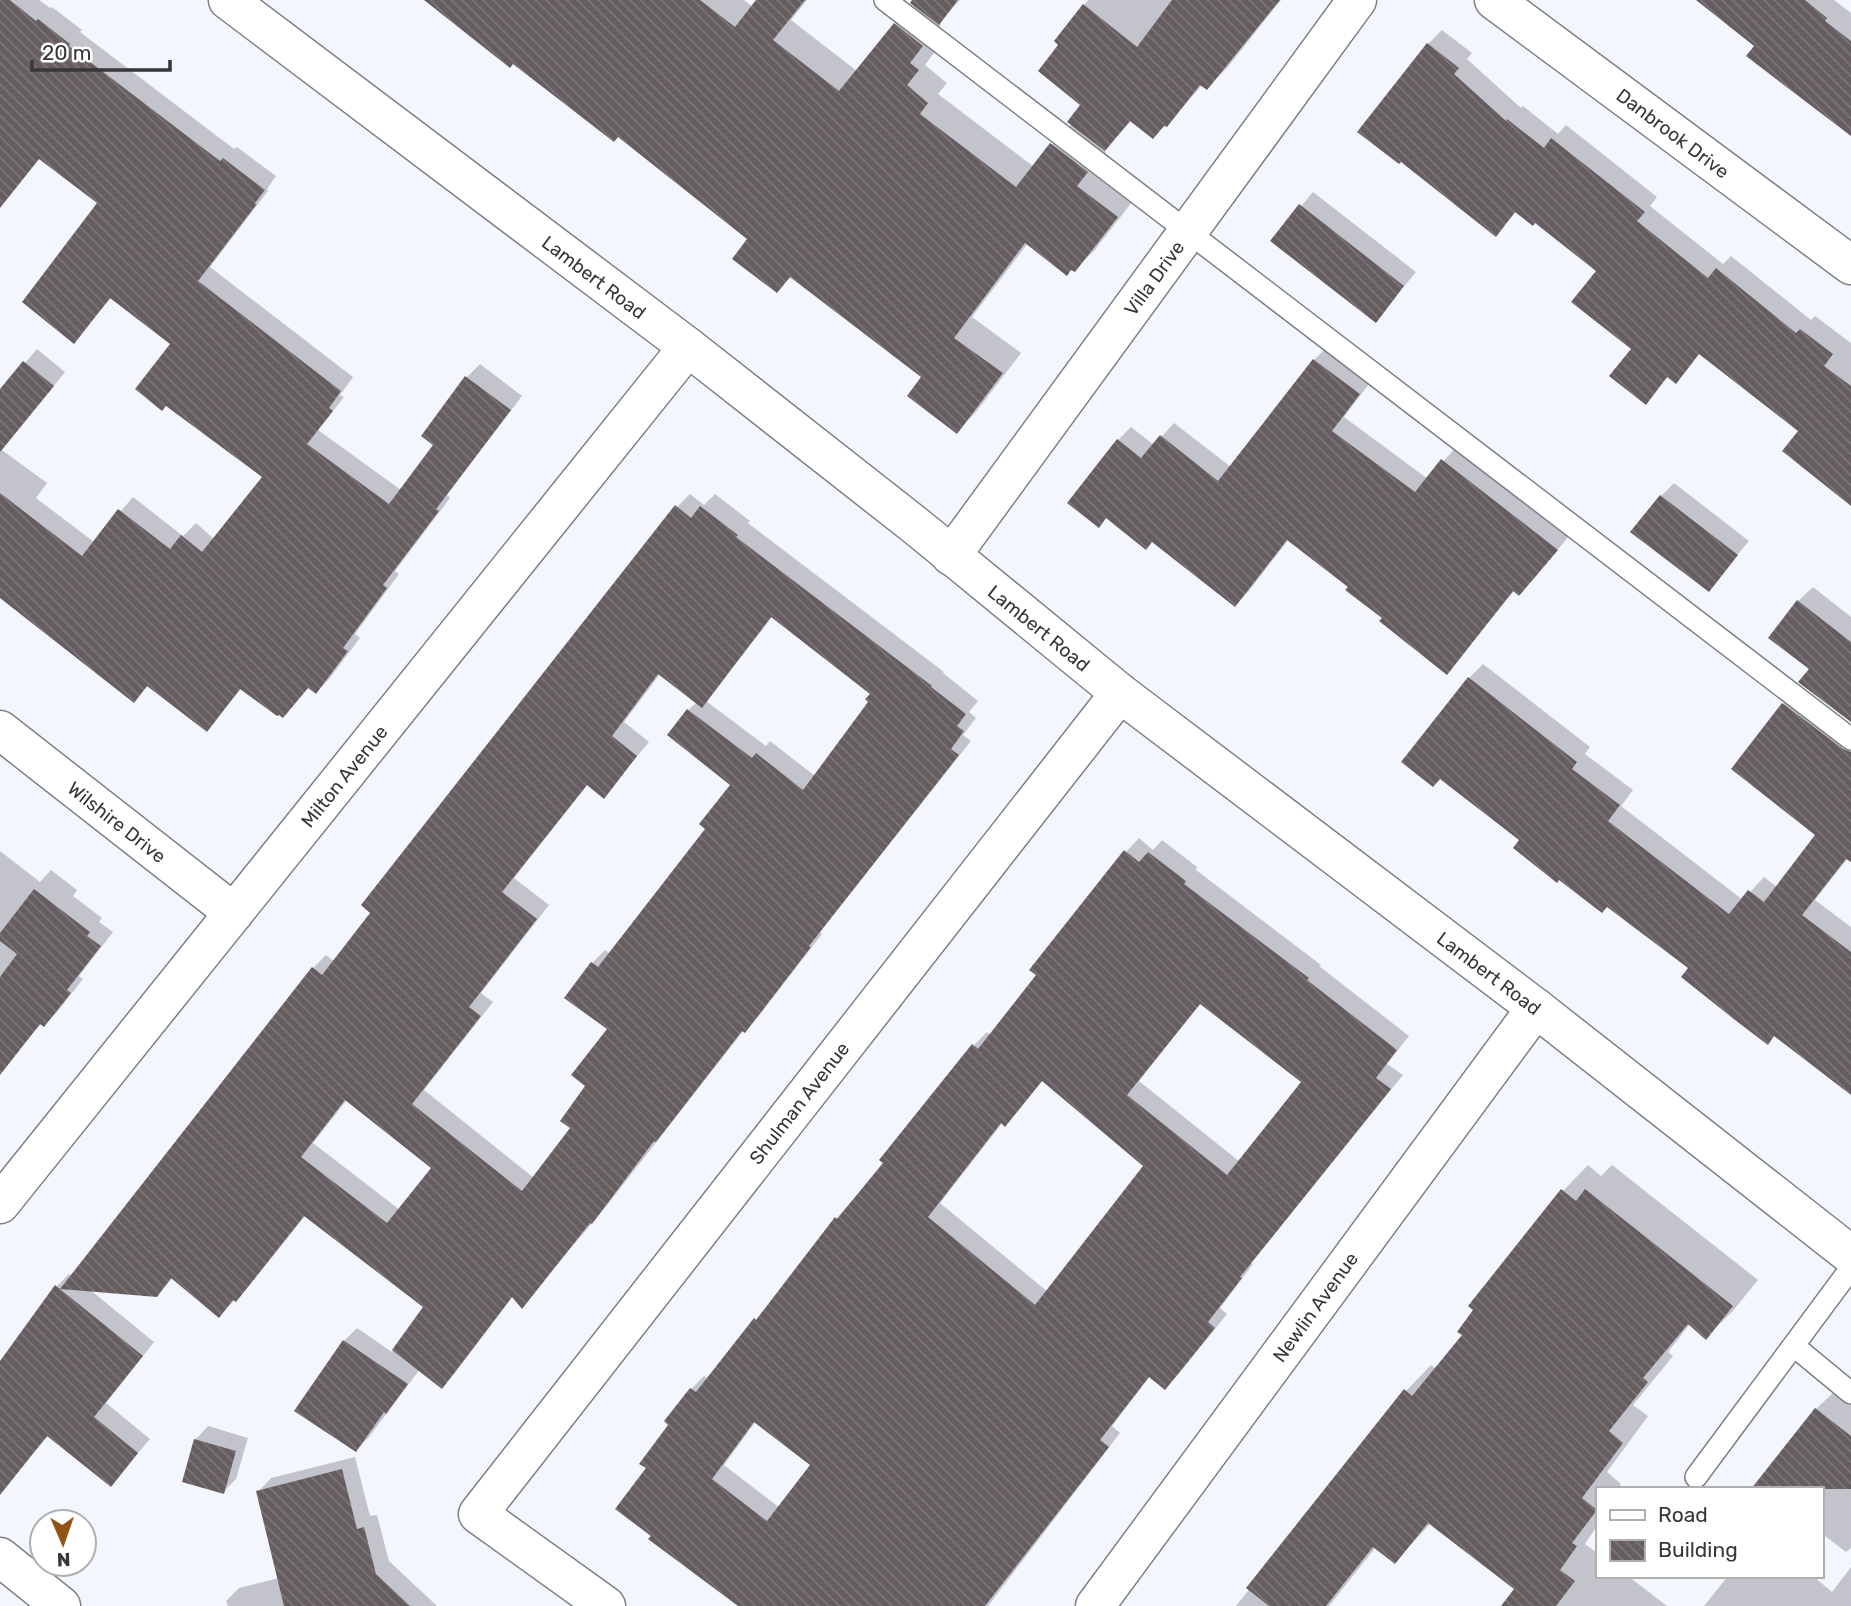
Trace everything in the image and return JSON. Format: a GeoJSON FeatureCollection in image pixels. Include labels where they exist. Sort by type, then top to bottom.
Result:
{"type":"FeatureCollection","features":[{"type":"Feature","properties":{"kind":"street","name":"Lambert Road"},"geometry":{"type":"LineString","coordinates":[[228,0],[688,347],[1120,693],[1536,1008],[1851,1255]]}},
{"type":"Feature","properties":{"kind":"street","name":"Villa Drive"},"geometry":{"type":"LineString","coordinates":[[951,556],[1357,0]]}},
{"type":"Feature","properties":{"kind":"street","name":"Danbrook Drive"},"geometry":{"type":"LineString","coordinates":[[1494,0],[1851,265]]}},
{"type":"Feature","properties":{"kind":"street","name":"Milton Avenue"},"geometry":{"type":"LineString","coordinates":[[0,1204],[688,347]]}},
{"type":"Feature","properties":{"kind":"street","name":"Shulman Avenue"},"geometry":{"type":"LineString","coordinates":[[606,1606],[478,1514],[1120,693]]}},
{"type":"Feature","properties":{"kind":"street","name":"Wilshire Drive"},"geometry":{"type":"LineString","coordinates":[[0,730],[233,913]]}},
{"type":"Feature","properties":{"kind":"street","name":"Newlin Avenue"},"geometry":{"type":"LineString","coordinates":[[1095,1606],[1536,1008]]}},
{"type":"Feature","properties":{"kind":"street"},"geometry":{"type":"LineString","coordinates":[[0,1557],[61,1606]]}},
{"type":"Feature","properties":{"kind":"lane"},"geometry":{"type":"LineString","coordinates":[[885,0],[1851,739]]}},
{"type":"Feature","properties":{"kind":"lane"},"geometry":{"type":"LineString","coordinates":[[1696,1477],[1851,1268]]}},
{"type":"Feature","properties":{"kind":"lane"},"geometry":{"type":"LineString","coordinates":[[1794,1346],[1851,1393]]}},
{"type":"Feature","properties":{"kind":"building"},"geometry":{"type":"Polygon","coordinates":[[[0,0],[10,0],[36,21],[38,19],[70,44],[69,46],[220,161],[223,158],[265,190],[198,281],[341,391],[329,408],[333,411],[307,444],[389,504],[433,445],[421,436],[465,376],[511,410],[383,585],[387,588],[343,648],[348,651],[316,694],[308,688],[283,718],[240,689],[207,732],[147,686],[134,703],[0,598],[0,493],[82,556],[118,509],[170,549],[181,535],[202,552],[262,477],[166,406],[162,411],[135,389],[170,344],[110,298],[74,344],[22,302],[97,203],[39,159],[0,208],[0,0]]]}},
{"type":"Feature","properties":{"kind":"building"},"geometry":{"type":"Polygon","coordinates":[[[424,0],[700,0],[735,27],[756,0],[805,0],[773,40],[839,91],[894,23],[923,46],[910,63],[919,70],[907,85],[928,103],[920,114],[1016,187],[1050,143],[1088,172],[1077,186],[1118,217],[1075,272],[1071,270],[1067,276],[1025,243],[954,338],[1003,373],[957,434],[907,396],[921,377],[790,277],[777,293],[732,259],[747,239],[618,137],[614,142],[513,64],[510,68],[424,0]]]}},
{"type":"Feature","properties":{"kind":"building"},"geometry":{"type":"Polygon","coordinates":[[[912,0],[958,0],[939,25],[910,3],[912,0]]]}},
{"type":"Feature","properties":{"kind":"building"},"geometry":{"type":"Polygon","coordinates":[[[1172,0],[1280,0],[1207,90],[1200,85],[1167,127],[1164,126],[1153,139],[1130,121],[1105,151],[1067,122],[1080,105],[1038,71],[1058,45],[1054,41],[1083,4],[1137,47],[1172,0]]]}},
{"type":"Feature","properties":{"kind":"building"},"geometry":{"type":"Polygon","coordinates":[[[1696,0],[1805,0],[1827,18],[1825,21],[1851,41],[1851,136],[1746,56],[1754,46],[1696,0]]]}},
{"type":"Feature","properties":{"kind":"building"},"geometry":{"type":"Polygon","coordinates":[[[1427,43],[1459,68],[1454,74],[1506,121],[1507,119],[1544,148],[1551,138],[1645,212],[1637,221],[1708,278],[1716,268],[1796,333],[1800,329],[1833,354],[1824,366],[1851,386],[1851,506],[1782,451],[1798,431],[1699,354],[1676,384],[1667,377],[1646,405],[1609,376],[1631,349],[1571,302],[1596,271],[1535,223],[1533,226],[1515,212],[1496,237],[1401,162],[1399,164],[1357,132],[1427,43]]]}},
{"type":"Feature","properties":{"kind":"building"},"geometry":{"type":"Polygon","coordinates":[[[1299,204],[1404,286],[1376,323],[1270,241],[1299,204]]]}},
{"type":"Feature","properties":{"kind":"building"},"geometry":{"type":"Polygon","coordinates":[[[1313,359],[1360,394],[1332,431],[1415,492],[1441,459],[1558,550],[1519,596],[1513,591],[1447,675],[1379,621],[1382,618],[1345,590],[1348,587],[1287,540],[1235,607],[1152,542],[1146,550],[1106,518],[1099,528],[1067,503],[1117,439],[1141,458],[1160,435],[1218,481],[1313,359]]]}},
{"type":"Feature","properties":{"kind":"building"},"geometry":{"type":"Polygon","coordinates":[[[23,361],[54,386],[0,452],[0,389],[23,361]]]}},
{"type":"Feature","properties":{"kind":"building"},"geometry":{"type":"Polygon","coordinates":[[[1660,495],[1738,555],[1709,592],[1630,532],[1660,495]]]}},
{"type":"Feature","properties":{"kind":"building"},"geometry":{"type":"Polygon","coordinates":[[[675,505],[691,518],[700,506],[738,535],[736,537],[966,714],[957,726],[964,731],[951,749],[959,755],[809,946],[811,947],[745,1033],[742,1031],[592,1224],[590,1223],[522,1309],[512,1297],[442,1389],[392,1350],[423,1307],[304,1216],[236,1302],[233,1300],[219,1318],[171,1278],[157,1297],[60,1289],[312,967],[322,975],[370,913],[361,905],[675,505]],[[771,617],[702,708],[658,674],[612,736],[637,756],[604,799],[587,785],[502,892],[537,919],[469,1007],[481,1016],[412,1104],[522,1191],[570,1128],[560,1121],[585,1086],[571,1075],[607,1029],[564,998],[591,962],[598,967],[705,829],[699,824],[730,785],[667,735],[687,709],[752,758],[756,753],[803,790],[868,702],[865,699],[870,694],[771,617]],[[345,1100],[301,1157],[387,1223],[431,1168],[345,1100]]]}},
{"type":"Feature","properties":{"kind":"building"},"geometry":{"type":"Polygon","coordinates":[[[1797,600],[1851,642],[1851,722],[1798,682],[1809,669],[1768,638],[1797,600]]]}},
{"type":"Feature","properties":{"kind":"building"},"geometry":{"type":"Polygon","coordinates":[[[1468,677],[1577,762],[1572,769],[1620,805],[1608,821],[1729,914],[1748,890],[1764,902],[1815,835],[1731,769],[1782,703],[1843,749],[1851,752],[1851,862],[1846,859],[1802,915],[1851,952],[1851,1095],[1774,1036],[1768,1045],[1735,1020],[1681,977],[1688,968],[1607,907],[1602,913],[1559,880],[1557,883],[1513,848],[1519,840],[1440,779],[1433,787],[1401,762],[1468,677]]]}},
{"type":"Feature","properties":{"kind":"building"},"geometry":{"type":"Polygon","coordinates":[[[1124,850],[1139,862],[1148,852],[1186,881],[1184,884],[1309,978],[1307,980],[1397,1050],[1376,1078],[1391,1089],[1240,1277],[1242,1278],[1208,1322],[1215,1328],[1165,1390],[1149,1377],[1100,1440],[1109,1447],[985,1606],[738,1606],[648,1539],[651,1536],[615,1509],[646,1468],[639,1464],[668,1425],[664,1421],[690,1388],[696,1392],[754,1318],[756,1320],[835,1217],[837,1219],[883,1163],[879,1160],[972,1044],[978,1049],[1036,975],[1029,970],[1124,850]],[[1200,1004],[1127,1095],[1227,1175],[1301,1082],[1200,1004]],[[1042,1081],[1005,1127],[1001,1123],[928,1217],[1035,1305],[1143,1166],[1042,1081]],[[754,1422],[712,1479],[767,1521],[810,1465],[754,1422]]]}},
{"type":"Feature","properties":{"kind":"building"},"geometry":{"type":"Polygon","coordinates":[[[34,889],[90,932],[87,936],[101,946],[67,990],[71,993],[44,1027],[40,1024],[0,1075],[0,977],[17,954],[0,941],[0,933],[34,889]]]}},
{"type":"Feature","properties":{"kind":"building"},"geometry":{"type":"Polygon","coordinates":[[[1561,1189],[1576,1201],[1585,1189],[1733,1306],[1706,1340],[1688,1324],[1643,1378],[1648,1382],[1609,1431],[1623,1443],[1582,1498],[1596,1511],[1572,1543],[1577,1546],[1560,1570],[1575,1581],[1556,1606],[1501,1606],[1514,1589],[1428,1523],[1395,1564],[1373,1547],[1326,1606],[1269,1606],[1246,1588],[1404,1389],[1412,1396],[1462,1335],[1457,1332],[1473,1310],[1468,1306],[1561,1189]]]}},
{"type":"Feature","properties":{"kind":"building"},"geometry":{"type":"Polygon","coordinates":[[[55,1285],[143,1356],[94,1417],[138,1453],[111,1487],[47,1436],[0,1495],[0,1361],[55,1285]]]}},
{"type":"Feature","properties":{"kind":"building"},"geometry":{"type":"Polygon","coordinates":[[[343,1340],[408,1384],[356,1452],[294,1411],[343,1340]]]}},
{"type":"Feature","properties":{"kind":"building"},"geometry":{"type":"Polygon","coordinates":[[[1815,1408],[1851,1436],[1851,1489],[1753,1487],[1815,1408]]]}},
{"type":"Feature","properties":{"kind":"building"},"geometry":{"type":"Polygon","coordinates":[[[194,1439],[236,1451],[224,1494],[182,1482],[194,1439]]]}},
{"type":"Feature","properties":{"kind":"building"},"geometry":{"type":"Polygon","coordinates":[[[342,1469],[357,1529],[364,1527],[376,1574],[410,1606],[284,1606],[256,1491],[342,1469]]]}}]}
